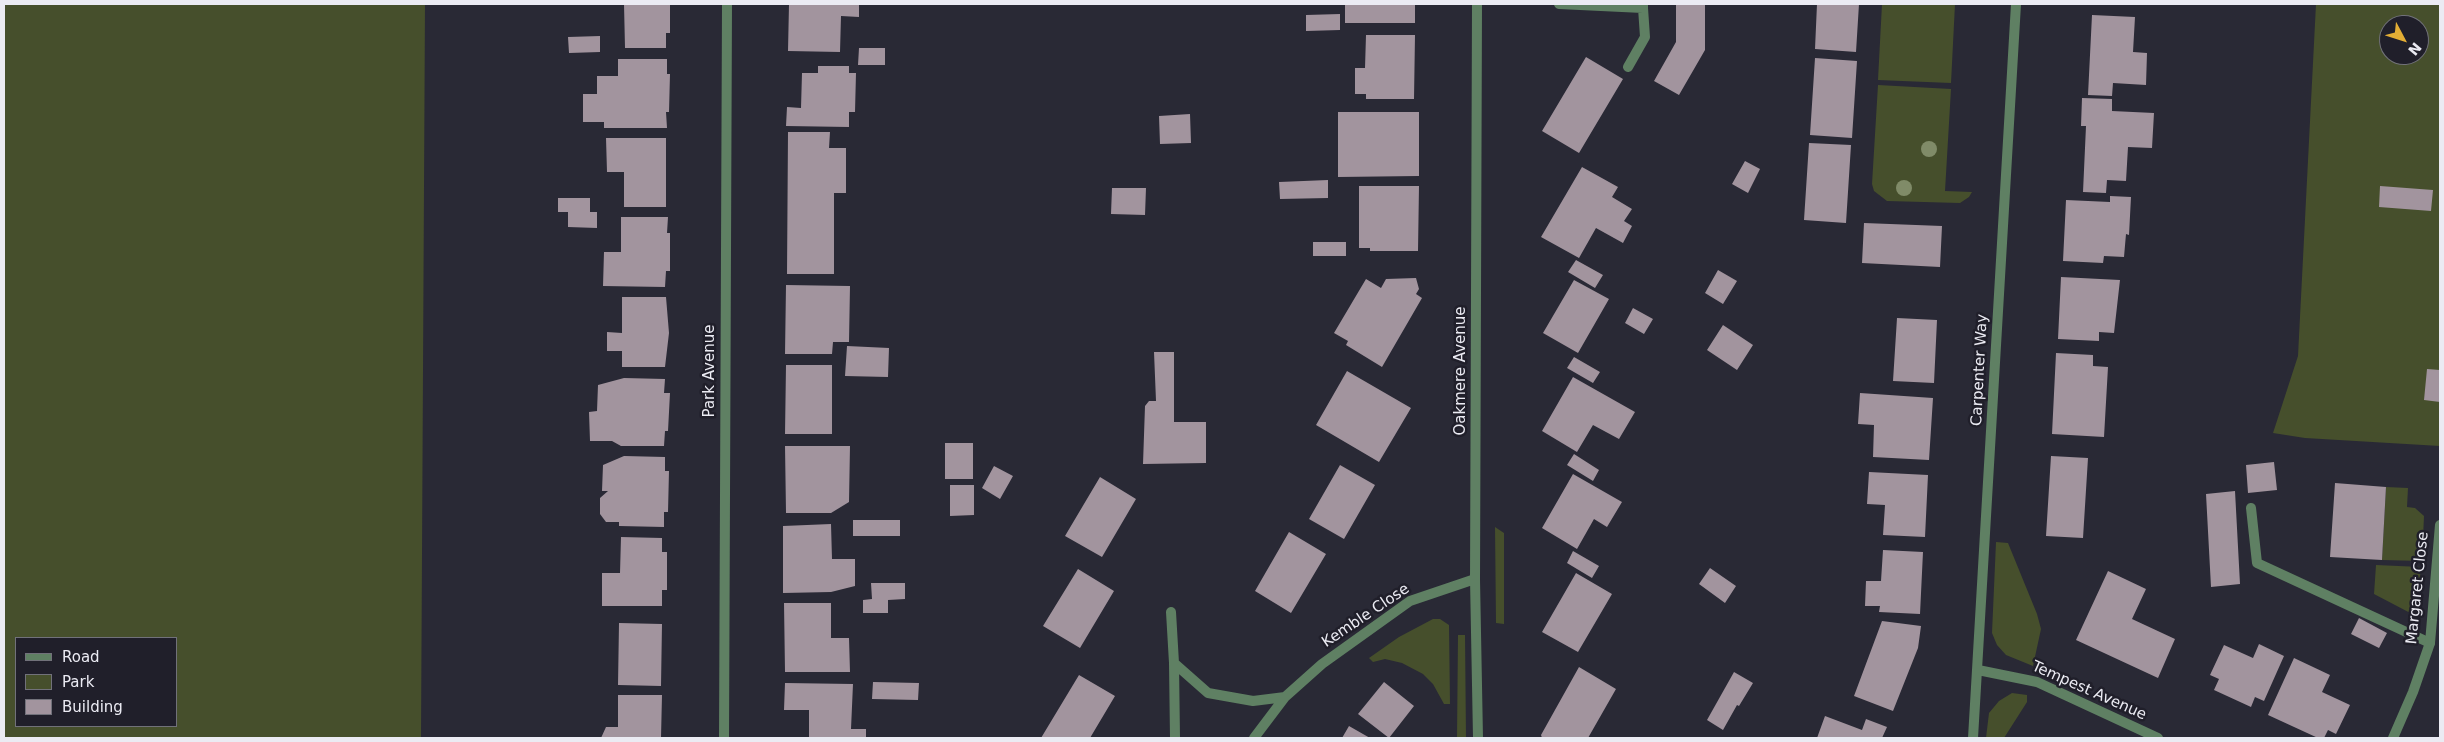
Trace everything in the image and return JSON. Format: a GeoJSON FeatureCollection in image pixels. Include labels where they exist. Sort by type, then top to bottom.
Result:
{"type":"FeatureCollection","features":[{"type":"Feature","properties":{"kind":"street","name":"Park Avenue"},"geometry":{"type":"LineString","coordinates":[[724,738],[727,4]]}},
{"type":"Feature","properties":{"kind":"street","name":"Oakmere Avenue"},"geometry":{"type":"LineString","coordinates":[[1477,4],[1475,579],[1478,738]]}},
{"type":"Feature","properties":{"kind":"street"},"geometry":{"type":"LineString","coordinates":[[1559,4],[1643,6],[1645,36],[1628,68]]}},
{"type":"Feature","properties":{"kind":"street","name":"Carpenter Way"},"geometry":{"type":"LineString","coordinates":[[1973,738],[2016,4]]}},
{"type":"Feature","properties":{"kind":"street"},"geometry":{"type":"LineString","coordinates":[[2252,508],[2257,563],[2430,643]]}},
{"type":"Feature","properties":{"kind":"street","name":"Margaret Close"},"geometry":{"type":"LineString","coordinates":[[2393,738],[2413,692],[2430,643],[2440,525]]}},
{"type":"Feature","properties":{"kind":"street","name":"Kemble Close"},"geometry":{"type":"LineString","coordinates":[[1254,738],[1285,697],[1322,664],[1410,600],[1475,579]]}},
{"type":"Feature","properties":{"kind":"street"},"geometry":{"type":"LineString","coordinates":[[1172,612],[1175,738]]}},
{"type":"Feature","properties":{"kind":"street"},"geometry":{"type":"LineString","coordinates":[[1174,663],[1208,693],[1253,701],[1285,697]]}},
{"type":"Feature","properties":{"kind":"street","name":"Tempest Avenue"},"geometry":{"type":"LineString","coordinates":[[1978,670],[2037,682],[2158,738]]}},
{"type":"Feature","properties":{"kind":"green space"},"geometry":{"type":"Polygon","coordinates":[[[4,4],[425,4],[421,738],[4,738],[4,4]]]}},
{"type":"Feature","properties":{"kind":"green space"},"geometry":{"type":"Polygon","coordinates":[[[1882,4],[1955,4],[1951,83],[1878,80],[1882,4]]]}},
{"type":"Feature","properties":{"kind":"green space"},"geometry":{"type":"Polygon","coordinates":[[[2316,4],[2440,4],[2440,446],[2305,438],[2273,433],[2298,356],[2316,4]]]}},
{"type":"Feature","properties":{"kind":"green space"},"geometry":{"type":"Polygon","coordinates":[[[1878,85],[1951,89],[1945,191],[1972,192],[1969,197],[1960,203],[1887,201],[1874,191],[1872,184],[1878,85]]]}},
{"type":"Feature","properties":{"kind":"green space"},"geometry":{"type":"Polygon","coordinates":[[[2386,487],[2408,488],[2407,507],[2415,508],[2424,516],[2422,561],[2382,560],[2386,487]]]}},
{"type":"Feature","properties":{"kind":"green space"},"geometry":{"type":"Polygon","coordinates":[[[1495,527],[1504,533],[1504,624],[1496,623],[1495,527]]]}},
{"type":"Feature","properties":{"kind":"green space"},"geometry":{"type":"Polygon","coordinates":[[[1996,542],[2008,543],[2037,614],[2041,629],[2033,666],[2006,655],[1997,645],[1992,633],[1996,542]]]}},
{"type":"Feature","properties":{"kind":"green space"},"geometry":{"type":"Polygon","coordinates":[[[2376,565],[2421,567],[2416,616],[2374,594],[2376,565]]]}},
{"type":"Feature","properties":{"kind":"green space"},"geometry":{"type":"Polygon","coordinates":[[[1433,619],[1440,619],[1449,625],[1450,704],[1444,704],[1433,684],[1423,674],[1402,663],[1385,659],[1373,662],[1369,658],[1399,637],[1433,619]]]}},
{"type":"Feature","properties":{"kind":"green space"},"geometry":{"type":"Polygon","coordinates":[[[1458,635],[1465,635],[1466,738],[1457,738],[1458,635]]]}},
{"type":"Feature","properties":{"kind":"green space"},"geometry":{"type":"Polygon","coordinates":[[[2012,693],[2027,695],[2027,702],[2004,738],[1986,738],[1989,713],[1999,701],[2012,693]]]}},
{"type":"Feature","properties":{"kind":"building"},"geometry":{"type":"Polygon","coordinates":[[[624,4],[670,4],[670,33],[666,33],[666,48],[625,48],[624,4]]]}},
{"type":"Feature","properties":{"kind":"building"},"geometry":{"type":"Polygon","coordinates":[[[789,4],[859,4],[859,17],[841,16],[840,52],[788,51],[789,4]]]}},
{"type":"Feature","properties":{"kind":"building"},"geometry":{"type":"Polygon","coordinates":[[[1345,4],[1415,4],[1415,23],[1345,23],[1345,4]]]}},
{"type":"Feature","properties":{"kind":"building"},"geometry":{"type":"Polygon","coordinates":[[[1676,4],[1705,4],[1705,50],[1679,95],[1654,81],[1676,42],[1676,4]]]}},
{"type":"Feature","properties":{"kind":"building"},"geometry":{"type":"Polygon","coordinates":[[[1817,4],[1859,4],[1856,52],[1815,49],[1817,4]]]}},
{"type":"Feature","properties":{"kind":"building"},"geometry":{"type":"Polygon","coordinates":[[[1340,14],[1340,30],[1306,31],[1306,15],[1340,14]]]}},
{"type":"Feature","properties":{"kind":"building"},"geometry":{"type":"Polygon","coordinates":[[[2092,15],[2135,17],[2133,52],[2147,53],[2146,85],[2113,83],[2112,96],[2088,95],[2092,15]]]}},
{"type":"Feature","properties":{"kind":"building"},"geometry":{"type":"Polygon","coordinates":[[[1366,35],[1415,35],[1414,99],[1366,99],[1366,94],[1355,94],[1355,68],[1365,68],[1366,35]]]}},
{"type":"Feature","properties":{"kind":"building"},"geometry":{"type":"Polygon","coordinates":[[[600,36],[600,52],[569,53],[568,37],[600,36]]]}},
{"type":"Feature","properties":{"kind":"building"},"geometry":{"type":"Polygon","coordinates":[[[859,48],[885,48],[885,65],[858,65],[859,48]]]}},
{"type":"Feature","properties":{"kind":"building"},"geometry":{"type":"Polygon","coordinates":[[[1586,57],[1623,79],[1579,153],[1542,131],[1586,57]]]}},
{"type":"Feature","properties":{"kind":"building"},"geometry":{"type":"Polygon","coordinates":[[[1815,58],[1857,61],[1852,138],[1810,135],[1815,58]]]}},
{"type":"Feature","properties":{"kind":"building"},"geometry":{"type":"Polygon","coordinates":[[[618,59],[667,59],[667,74],[670,74],[669,112],[666,112],[667,128],[604,128],[604,122],[583,122],[583,94],[597,94],[597,76],[618,76],[618,59]]]}},
{"type":"Feature","properties":{"kind":"building"},"geometry":{"type":"Polygon","coordinates":[[[818,66],[849,66],[849,73],[856,73],[855,112],[849,112],[849,127],[786,126],[787,107],[801,108],[802,73],[818,73],[818,66]]]}},
{"type":"Feature","properties":{"kind":"building"},"geometry":{"type":"Polygon","coordinates":[[[2082,98],[2112,99],[2112,111],[2154,113],[2152,148],[2128,147],[2126,181],[2107,180],[2106,193],[2083,192],[2086,126],[2081,126],[2082,98]]]}},
{"type":"Feature","properties":{"kind":"building"},"geometry":{"type":"Polygon","coordinates":[[[1338,112],[1419,112],[1419,176],[1338,177],[1338,112]]]}},
{"type":"Feature","properties":{"kind":"building"},"geometry":{"type":"Polygon","coordinates":[[[1190,114],[1191,143],[1160,144],[1159,116],[1190,114]]]}},
{"type":"Feature","properties":{"kind":"building"},"geometry":{"type":"Polygon","coordinates":[[[788,132],[830,132],[829,148],[846,148],[846,193],[834,193],[834,274],[787,274],[788,132]]]}},
{"type":"Feature","properties":{"kind":"building"},"geometry":{"type":"Polygon","coordinates":[[[606,138],[666,138],[666,207],[624,207],[624,172],[607,172],[606,138]]]}},
{"type":"Feature","properties":{"kind":"building"},"geometry":{"type":"Polygon","coordinates":[[[1809,143],[1851,145],[1846,223],[1804,220],[1809,143]]]}},
{"type":"Feature","properties":{"kind":"building"},"geometry":{"type":"Polygon","coordinates":[[[1745,161],[1760,169],[1748,193],[1732,184],[1745,161]]]}},
{"type":"Feature","properties":{"kind":"building"},"geometry":{"type":"Polygon","coordinates":[[[1582,167],[1618,187],[1612,197],[1632,209],[1624,221],[1632,226],[1623,243],[1596,228],[1579,258],[1541,237],[1582,167]]]}},
{"type":"Feature","properties":{"kind":"building"},"geometry":{"type":"Polygon","coordinates":[[[1328,180],[1328,198],[1280,199],[1279,182],[1328,180]]]}},
{"type":"Feature","properties":{"kind":"building"},"geometry":{"type":"Polygon","coordinates":[[[1359,186],[1419,186],[1418,251],[1370,251],[1370,248],[1359,248],[1359,186]]]}},
{"type":"Feature","properties":{"kind":"building"},"geometry":{"type":"Polygon","coordinates":[[[2380,186],[2433,190],[2431,211],[2379,207],[2380,186]]]}},
{"type":"Feature","properties":{"kind":"building"},"geometry":{"type":"Polygon","coordinates":[[[1112,188],[1146,188],[1145,215],[1111,214],[1112,188]]]}},
{"type":"Feature","properties":{"kind":"building"},"geometry":{"type":"Polygon","coordinates":[[[2110,196],[2131,197],[2129,235],[2126,234],[2124,257],[2104,256],[2103,263],[2063,261],[2066,200],[2110,202],[2110,196]]]}},
{"type":"Feature","properties":{"kind":"building"},"geometry":{"type":"Polygon","coordinates":[[[558,198],[590,198],[590,212],[597,212],[597,228],[568,227],[568,212],[558,212],[558,198]]]}},
{"type":"Feature","properties":{"kind":"building"},"geometry":{"type":"Polygon","coordinates":[[[621,217],[668,217],[667,233],[670,233],[670,271],[666,271],[665,287],[603,286],[604,252],[621,252],[621,217]]]}},
{"type":"Feature","properties":{"kind":"building"},"geometry":{"type":"Polygon","coordinates":[[[1864,223],[1942,226],[1940,267],[1862,263],[1864,223]]]}},
{"type":"Feature","properties":{"kind":"building"},"geometry":{"type":"Polygon","coordinates":[[[1313,242],[1346,242],[1346,256],[1313,256],[1313,242]]]}},
{"type":"Feature","properties":{"kind":"building"},"geometry":{"type":"Polygon","coordinates":[[[1576,260],[1603,275],[1595,288],[1568,272],[1576,260]]]}},
{"type":"Feature","properties":{"kind":"building"},"geometry":{"type":"Polygon","coordinates":[[[1718,270],[1737,281],[1723,304],[1705,293],[1718,270]]]}},
{"type":"Feature","properties":{"kind":"building"},"geometry":{"type":"Polygon","coordinates":[[[2061,277],[2120,280],[2114,333],[2099,332],[2099,341],[2058,339],[2061,277]]]}},
{"type":"Feature","properties":{"kind":"building"},"geometry":{"type":"Polygon","coordinates":[[[1416,278],[1419,289],[1416,294],[1422,298],[1382,367],[1346,345],[1348,341],[1334,333],[1366,279],[1381,288],[1386,279],[1416,278]]]}},
{"type":"Feature","properties":{"kind":"building"},"geometry":{"type":"Polygon","coordinates":[[[1574,280],[1609,299],[1578,353],[1543,333],[1574,280]]]}},
{"type":"Feature","properties":{"kind":"building"},"geometry":{"type":"Polygon","coordinates":[[[786,285],[850,286],[849,342],[833,342],[832,354],[785,354],[786,285]]]}},
{"type":"Feature","properties":{"kind":"building"},"geometry":{"type":"Polygon","coordinates":[[[622,297],[666,297],[669,333],[665,367],[622,367],[622,351],[607,351],[607,332],[622,333],[622,297]]]}},
{"type":"Feature","properties":{"kind":"building"},"geometry":{"type":"Polygon","coordinates":[[[1633,308],[1653,319],[1644,334],[1625,323],[1633,308]]]}},
{"type":"Feature","properties":{"kind":"building"},"geometry":{"type":"Polygon","coordinates":[[[1897,318],[1937,320],[1934,383],[1893,381],[1897,318]]]}},
{"type":"Feature","properties":{"kind":"building"},"geometry":{"type":"Polygon","coordinates":[[[1723,325],[1753,345],[1737,370],[1707,350],[1723,325]]]}},
{"type":"Feature","properties":{"kind":"building"},"geometry":{"type":"Polygon","coordinates":[[[847,346],[889,348],[888,377],[845,376],[847,346]]]}},
{"type":"Feature","properties":{"kind":"building"},"geometry":{"type":"Polygon","coordinates":[[[1154,352],[1174,352],[1174,422],[1206,422],[1206,463],[1143,464],[1145,406],[1149,401],[1156,401],[1154,352]]]}},
{"type":"Feature","properties":{"kind":"building"},"geometry":{"type":"Polygon","coordinates":[[[2056,353],[2093,355],[2093,366],[2108,367],[2104,437],[2052,434],[2056,353]]]}},
{"type":"Feature","properties":{"kind":"building"},"geometry":{"type":"Polygon","coordinates":[[[1574,357],[1600,372],[1593,383],[1567,368],[1574,357]]]}},
{"type":"Feature","properties":{"kind":"building"},"geometry":{"type":"Polygon","coordinates":[[[786,365],[832,365],[832,434],[785,434],[786,365]]]}},
{"type":"Feature","properties":{"kind":"building"},"geometry":{"type":"Polygon","coordinates":[[[2427,369],[2440,370],[2440,402],[2424,400],[2427,369]]]}},
{"type":"Feature","properties":{"kind":"building"},"geometry":{"type":"Polygon","coordinates":[[[1347,371],[1411,408],[1379,462],[1316,425],[1347,371]]]}},
{"type":"Feature","properties":{"kind":"building"},"geometry":{"type":"Polygon","coordinates":[[[1573,377],[1635,412],[1619,439],[1593,425],[1577,452],[1542,431],[1573,377]]]}},
{"type":"Feature","properties":{"kind":"building"},"geometry":{"type":"Polygon","coordinates":[[[624,378],[665,379],[664,393],[670,393],[668,431],[665,431],[664,446],[621,446],[612,441],[590,441],[589,412],[597,411],[598,385],[624,378]]]}},
{"type":"Feature","properties":{"kind":"building"},"geometry":{"type":"Polygon","coordinates":[[[1860,393],[1933,398],[1929,460],[1873,457],[1874,425],[1858,424],[1860,393]]]}},
{"type":"Feature","properties":{"kind":"building"},"geometry":{"type":"Polygon","coordinates":[[[945,443],[973,443],[973,479],[945,479],[945,443]]]}},
{"type":"Feature","properties":{"kind":"building"},"geometry":{"type":"Polygon","coordinates":[[[785,446],[850,446],[849,502],[831,513],[786,513],[785,446]]]}},
{"type":"Feature","properties":{"kind":"building"},"geometry":{"type":"Polygon","coordinates":[[[1574,454],[1599,470],[1593,481],[1567,465],[1574,454]]]}},
{"type":"Feature","properties":{"kind":"building"},"geometry":{"type":"Polygon","coordinates":[[[624,456],[665,457],[665,471],[669,471],[668,512],[664,512],[664,527],[619,526],[619,522],[606,522],[600,514],[600,498],[608,491],[602,491],[603,465],[624,456]]]}},
{"type":"Feature","properties":{"kind":"building"},"geometry":{"type":"Polygon","coordinates":[[[2051,456],[2088,458],[2083,538],[2046,536],[2051,456]]]}},
{"type":"Feature","properties":{"kind":"building"},"geometry":{"type":"Polygon","coordinates":[[[2274,462],[2277,490],[2248,493],[2246,465],[2274,462]]]}},
{"type":"Feature","properties":{"kind":"building"},"geometry":{"type":"Polygon","coordinates":[[[1340,465],[1375,485],[1344,539],[1309,519],[1340,465]]]}},
{"type":"Feature","properties":{"kind":"building"},"geometry":{"type":"Polygon","coordinates":[[[994,466],[1013,476],[1000,499],[982,488],[994,466]]]}},
{"type":"Feature","properties":{"kind":"building"},"geometry":{"type":"Polygon","coordinates":[[[1869,472],[1928,475],[1925,537],[1883,535],[1885,505],[1867,504],[1869,472]]]}},
{"type":"Feature","properties":{"kind":"building"},"geometry":{"type":"Polygon","coordinates":[[[1573,474],[1622,502],[1607,527],[1594,519],[1577,549],[1542,528],[1573,474]]]}},
{"type":"Feature","properties":{"kind":"building"},"geometry":{"type":"Polygon","coordinates":[[[1100,477],[1136,499],[1102,557],[1065,536],[1100,477]]]}},
{"type":"Feature","properties":{"kind":"building"},"geometry":{"type":"Polygon","coordinates":[[[2335,483],[2386,487],[2382,560],[2330,557],[2335,483]]]}},
{"type":"Feature","properties":{"kind":"building"},"geometry":{"type":"Polygon","coordinates":[[[950,485],[974,485],[974,515],[950,516],[950,485]]]}},
{"type":"Feature","properties":{"kind":"building"},"geometry":{"type":"Polygon","coordinates":[[[2235,491],[2240,584],[2211,587],[2206,494],[2235,491]]]}},
{"type":"Feature","properties":{"kind":"building"},"geometry":{"type":"Polygon","coordinates":[[[853,520],[900,520],[900,536],[853,536],[853,520]]]}},
{"type":"Feature","properties":{"kind":"building"},"geometry":{"type":"Polygon","coordinates":[[[831,524],[832,559],[855,559],[855,586],[831,592],[783,593],[783,526],[831,524]]]}},
{"type":"Feature","properties":{"kind":"building"},"geometry":{"type":"Polygon","coordinates":[[[1289,532],[1326,554],[1291,613],[1255,591],[1289,532]]]}},
{"type":"Feature","properties":{"kind":"building"},"geometry":{"type":"Polygon","coordinates":[[[621,537],[662,538],[662,552],[667,552],[667,590],[662,590],[662,606],[602,606],[602,573],[620,573],[621,537]]]}},
{"type":"Feature","properties":{"kind":"building"},"geometry":{"type":"Polygon","coordinates":[[[1883,550],[1923,552],[1920,614],[1879,612],[1880,606],[1865,606],[1866,581],[1881,581],[1883,550]]]}},
{"type":"Feature","properties":{"kind":"building"},"geometry":{"type":"Polygon","coordinates":[[[1573,551],[1599,566],[1592,578],[1567,563],[1573,551]]]}},
{"type":"Feature","properties":{"kind":"building"},"geometry":{"type":"Polygon","coordinates":[[[1710,568],[1736,586],[1725,603],[1699,584],[1710,568]]]}},
{"type":"Feature","properties":{"kind":"building"},"geometry":{"type":"Polygon","coordinates":[[[1078,569],[1114,591],[1080,648],[1043,626],[1078,569]]]}},
{"type":"Feature","properties":{"kind":"building"},"geometry":{"type":"Polygon","coordinates":[[[2108,571],[2146,589],[2132,619],[2175,639],[2158,678],[2076,640],[2108,571]]]}},
{"type":"Feature","properties":{"kind":"building"},"geometry":{"type":"Polygon","coordinates":[[[1576,573],[1612,594],[1578,652],[1542,632],[1576,573]]]}},
{"type":"Feature","properties":{"kind":"building"},"geometry":{"type":"Polygon","coordinates":[[[871,583],[905,583],[905,599],[888,600],[888,613],[863,613],[863,600],[872,599],[871,583]]]}},
{"type":"Feature","properties":{"kind":"building"},"geometry":{"type":"Polygon","coordinates":[[[784,603],[831,603],[831,638],[849,638],[850,672],[785,672],[784,603]]]}},
{"type":"Feature","properties":{"kind":"building"},"geometry":{"type":"Polygon","coordinates":[[[2359,618],[2387,633],[2379,648],[2351,634],[2359,618]]]}},
{"type":"Feature","properties":{"kind":"building"},"geometry":{"type":"Polygon","coordinates":[[[1882,621],[1921,626],[1918,648],[1893,711],[1854,696],[1882,621]]]}},
{"type":"Feature","properties":{"kind":"building"},"geometry":{"type":"Polygon","coordinates":[[[619,623],[662,624],[661,686],[618,685],[619,623]]]}},
{"type":"Feature","properties":{"kind":"building"},"geometry":{"type":"Polygon","coordinates":[[[2259,644],[2284,656],[2264,701],[2255,697],[2251,707],[2214,690],[2219,679],[2210,675],[2224,645],[2253,658],[2259,644]]]}},
{"type":"Feature","properties":{"kind":"building"},"geometry":{"type":"Polygon","coordinates":[[[2294,658],[2330,675],[2322,692],[2350,705],[2336,734],[2328,730],[2324,738],[2318,738],[2268,715],[2294,658]]]}},
{"type":"Feature","properties":{"kind":"building"},"geometry":{"type":"Polygon","coordinates":[[[1579,667],[1616,689],[1588,738],[1542,738],[1541,735],[1579,667]]]}},
{"type":"Feature","properties":{"kind":"building"},"geometry":{"type":"Polygon","coordinates":[[[1734,672],[1753,683],[1739,706],[1737,705],[1723,730],[1707,720],[1734,672]]]}},
{"type":"Feature","properties":{"kind":"building"},"geometry":{"type":"Polygon","coordinates":[[[1079,675],[1115,696],[1090,738],[1041,738],[1079,675]]]}},
{"type":"Feature","properties":{"kind":"building"},"geometry":{"type":"Polygon","coordinates":[[[873,682],[919,683],[918,700],[872,699],[873,682]]]}},
{"type":"Feature","properties":{"kind":"building"},"geometry":{"type":"Polygon","coordinates":[[[1384,682],[1414,706],[1389,738],[1358,714],[1384,682]]]}},
{"type":"Feature","properties":{"kind":"building"},"geometry":{"type":"Polygon","coordinates":[[[785,683],[853,684],[851,729],[866,729],[866,738],[809,738],[809,710],[784,710],[785,683]]]}},
{"type":"Feature","properties":{"kind":"building"},"geometry":{"type":"Polygon","coordinates":[[[618,695],[662,695],[661,738],[601,738],[606,727],[618,727],[618,695]]]}},
{"type":"Feature","properties":{"kind":"building"},"geometry":{"type":"Polygon","coordinates":[[[1825,716],[1862,730],[1866,719],[1887,727],[1882,738],[1817,738],[1825,716]]]}},
{"type":"Feature","properties":{"kind":"building"},"geometry":{"type":"Polygon","coordinates":[[[1349,726],[1370,738],[1342,738],[1349,726]]]}}]}
